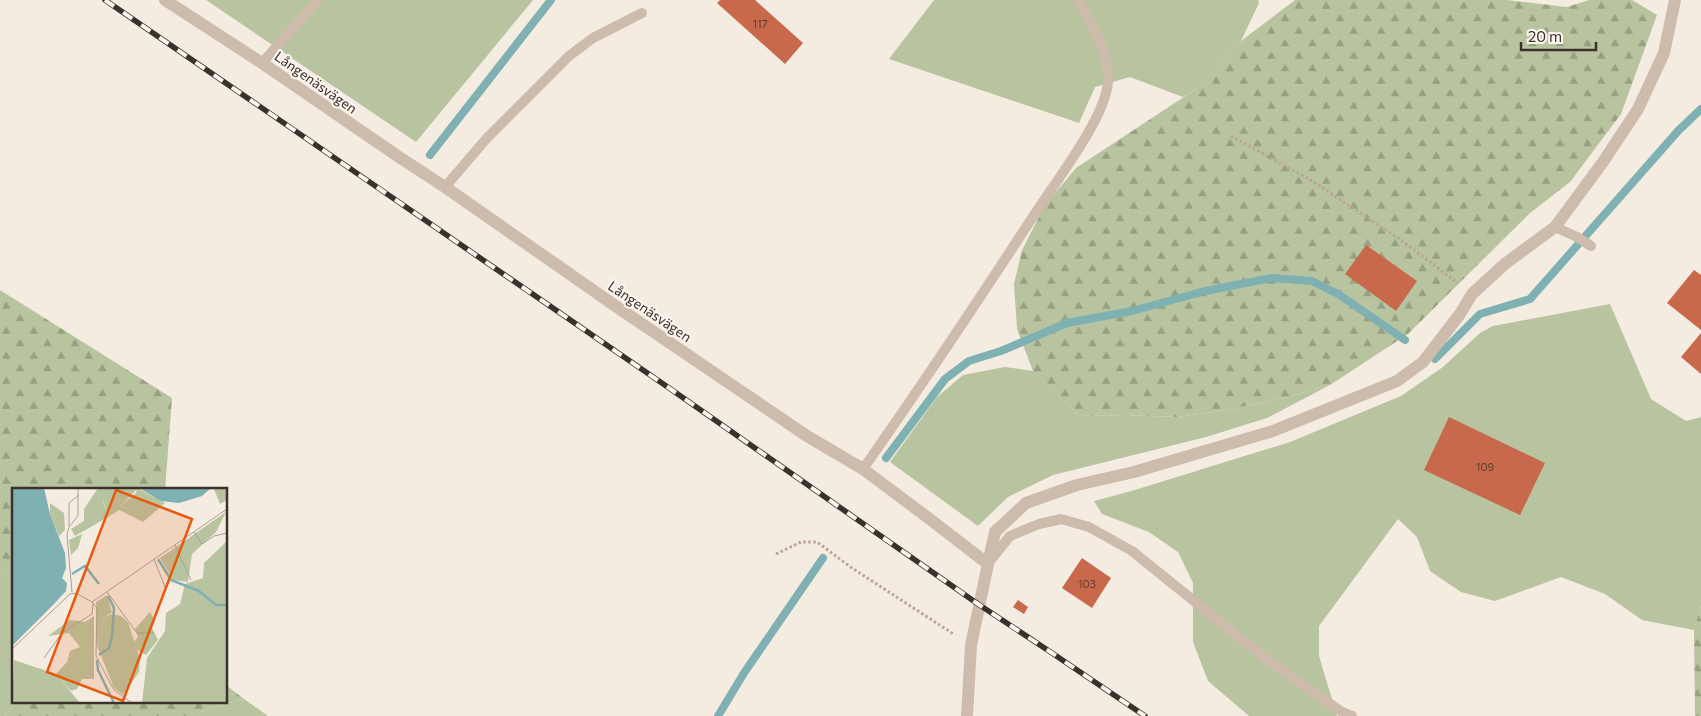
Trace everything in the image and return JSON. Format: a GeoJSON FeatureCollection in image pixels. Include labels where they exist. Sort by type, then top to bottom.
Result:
{"type":"FeatureCollection","features":[{"type":"Feature","properties":{"kind":"street","name":"Långenäsvägen"},"geometry":{"type":"LineString","coordinates":[[164,0],[262,63],[399,157],[445,186],[625,313],[807,436],[863,469],[988,564]]}},
{"type":"Feature","properties":{"kind":"street"},"geometry":{"type":"LineString","coordinates":[[967,716],[971,644],[995,532],[1026,503],[1077,485],[1134,472],[1273,431],[1397,381],[1423,362],[1460,314],[1472,294],[1506,263],[1555,227],[1603,162],[1638,109],[1664,53],[1675,0]]}},
{"type":"Feature","properties":{"kind":"lane"},"geometry":{"type":"LineString","coordinates":[[262,63],[318,0]]}},
{"type":"Feature","properties":{"kind":"lane"},"geometry":{"type":"LineString","coordinates":[[863,469],[938,361],[1097,117],[1104,101],[1108,80],[1106,62],[1093,27],[1078,0]]}},
{"type":"Feature","properties":{"kind":"lane"},"geometry":{"type":"LineString","coordinates":[[445,186],[487,138],[569,56],[593,38],[642,13]]}},
{"type":"Feature","properties":{"kind":"lane"},"geometry":{"type":"LineString","coordinates":[[1555,227],[1591,246]]}},
{"type":"Feature","properties":{"kind":"lane"},"geometry":{"type":"LineString","coordinates":[[988,564],[1010,536],[1039,524],[1061,520],[1089,527],[1132,551],[1266,659],[1342,712],[1352,716]]}},
{"type":"Feature","properties":{"kind":"path"},"geometry":{"type":"LineString","coordinates":[[1232,136],[1325,189],[1398,238],[1472,294]]}},
{"type":"Feature","properties":{"kind":"path"},"geometry":{"type":"LineString","coordinates":[[776,554],[801,542],[817,542],[852,568],[971,644]]}},
{"type":"Feature","properties":{"kind":"green space"},"geometry":{"type":"Polygon","coordinates":[[[206,0],[533,0],[416,142],[206,0]]]}},
{"type":"Feature","properties":{"kind":"green space"},"geometry":{"type":"Polygon","coordinates":[[[934,0],[1258,0],[1259,3],[1241,41],[1202,85],[1183,97],[1130,77],[1095,87],[1079,123],[889,59],[934,0]]]}},
{"type":"Feature","properties":{"kind":"green space"},"geometry":{"type":"Polygon","coordinates":[[[1295,0],[1506,0],[1567,7],[1589,0],[1632,0],[1657,15],[1621,114],[1570,182],[1530,213],[1408,334],[1330,385],[1284,398],[1227,410],[1177,417],[1079,416],[1033,371],[1017,329],[1014,284],[1022,250],[1045,205],[1076,168],[1202,85],[1241,41],[1295,0]]]}},
{"type":"Feature","properties":{"kind":"green space"},"geometry":{"type":"Polygon","coordinates":[[[0,290],[172,398],[165,488],[12,488],[12,576],[0,569],[0,290]]]}},
{"type":"Feature","properties":{"kind":"green space"},"geometry":{"type":"Polygon","coordinates":[[[1610,304],[1651,399],[1686,421],[1701,417],[1701,605],[1694,630],[1642,620],[1605,594],[1561,577],[1495,601],[1461,592],[1430,571],[1417,537],[1398,519],[1319,626],[1319,656],[1337,716],[1249,716],[1208,681],[1193,642],[1193,583],[1178,552],[1149,532],[1102,514],[1094,501],[1290,442],[1401,396],[1443,367],[1480,333],[1493,326],[1610,304]]]}},
{"type":"Feature","properties":{"kind":"green space"},"geometry":{"type":"Polygon","coordinates":[[[1005,367],[1033,371],[1079,416],[1177,417],[1227,410],[1284,398],[1330,385],[1267,418],[1206,437],[1053,475],[1008,497],[978,526],[890,462],[937,397],[963,375],[1005,367]]]}},
{"type":"Feature","properties":{"kind":"green space"},"geometry":{"type":"Polygon","coordinates":[[[0,569],[12,576],[12,704],[14,704],[5,716],[0,716],[0,569]]]}},
{"type":"Feature","properties":{"kind":"green space"},"geometry":{"type":"Polygon","coordinates":[[[1701,605],[1701,716],[1695,716],[1694,630],[1701,605]]]}},
{"type":"Feature","properties":{"kind":"green space"},"geometry":{"type":"Polygon","coordinates":[[[228,687],[244,699],[228,703],[228,687]]]}},
{"type":"Feature","properties":{"kind":"green space"},"geometry":{"type":"Polygon","coordinates":[[[244,699],[268,716],[195,716],[206,709],[244,699]]]}},
{"type":"Feature","properties":{"kind":"green space"},"geometry":{"type":"Polygon","coordinates":[[[14,704],[225,704],[206,709],[195,716],[5,716],[14,704]]]}},
{"type":"Feature","properties":{"kind":"building"},"geometry":{"type":"Polygon","coordinates":[[[720,0],[755,0],[803,43],[785,64],[717,3],[720,0]]]}},
{"type":"Feature","properties":{"kind":"building"},"geometry":{"type":"Polygon","coordinates":[[[1366,245],[1417,281],[1396,311],[1345,274],[1366,245]]]}},
{"type":"Feature","properties":{"kind":"building"},"geometry":{"type":"Polygon","coordinates":[[[1694,270],[1701,275],[1701,330],[1667,303],[1694,270]]]}},
{"type":"Feature","properties":{"kind":"building"},"geometry":{"type":"Polygon","coordinates":[[[1701,333],[1701,374],[1681,357],[1701,333]]]}},
{"type":"Feature","properties":{"kind":"building"},"geometry":{"type":"Polygon","coordinates":[[[1449,417],[1545,463],[1520,515],[1424,470],[1449,417]]]}},
{"type":"Feature","properties":{"kind":"building"},"geometry":{"type":"Polygon","coordinates":[[[1082,558],[1111,578],[1092,608],[1062,588],[1082,558]]]}},
{"type":"Feature","properties":{"kind":"building"},"geometry":{"type":"Polygon","coordinates":[[[1018,600],[1028,607],[1024,614],[1013,607],[1018,600]]]}},
{"type":"Feature","properties":{"kind":"waterway"},"geometry":{"type":"LineString","coordinates":[[430,155],[551,0]]}},
{"type":"Feature","properties":{"kind":"waterway"},"geometry":{"type":"LineString","coordinates":[[1435,359],[1480,314],[1530,299],[1678,131],[1701,109]]}},
{"type":"Feature","properties":{"kind":"waterway"},"geometry":{"type":"LineString","coordinates":[[886,458],[945,379],[969,361],[1001,351],[1067,323],[1132,311],[1205,291],[1272,278],[1312,281],[1338,294],[1405,340]]}},
{"type":"Feature","properties":{"kind":"waterway"},"geometry":{"type":"LineString","coordinates":[[718,716],[744,673],[823,558]]}},
{"type":"Feature","properties":{"kind":"railway"},"geometry":{"type":"LineString","coordinates":[[105,0],[672,390],[978,604],[1145,716]]}}]}
